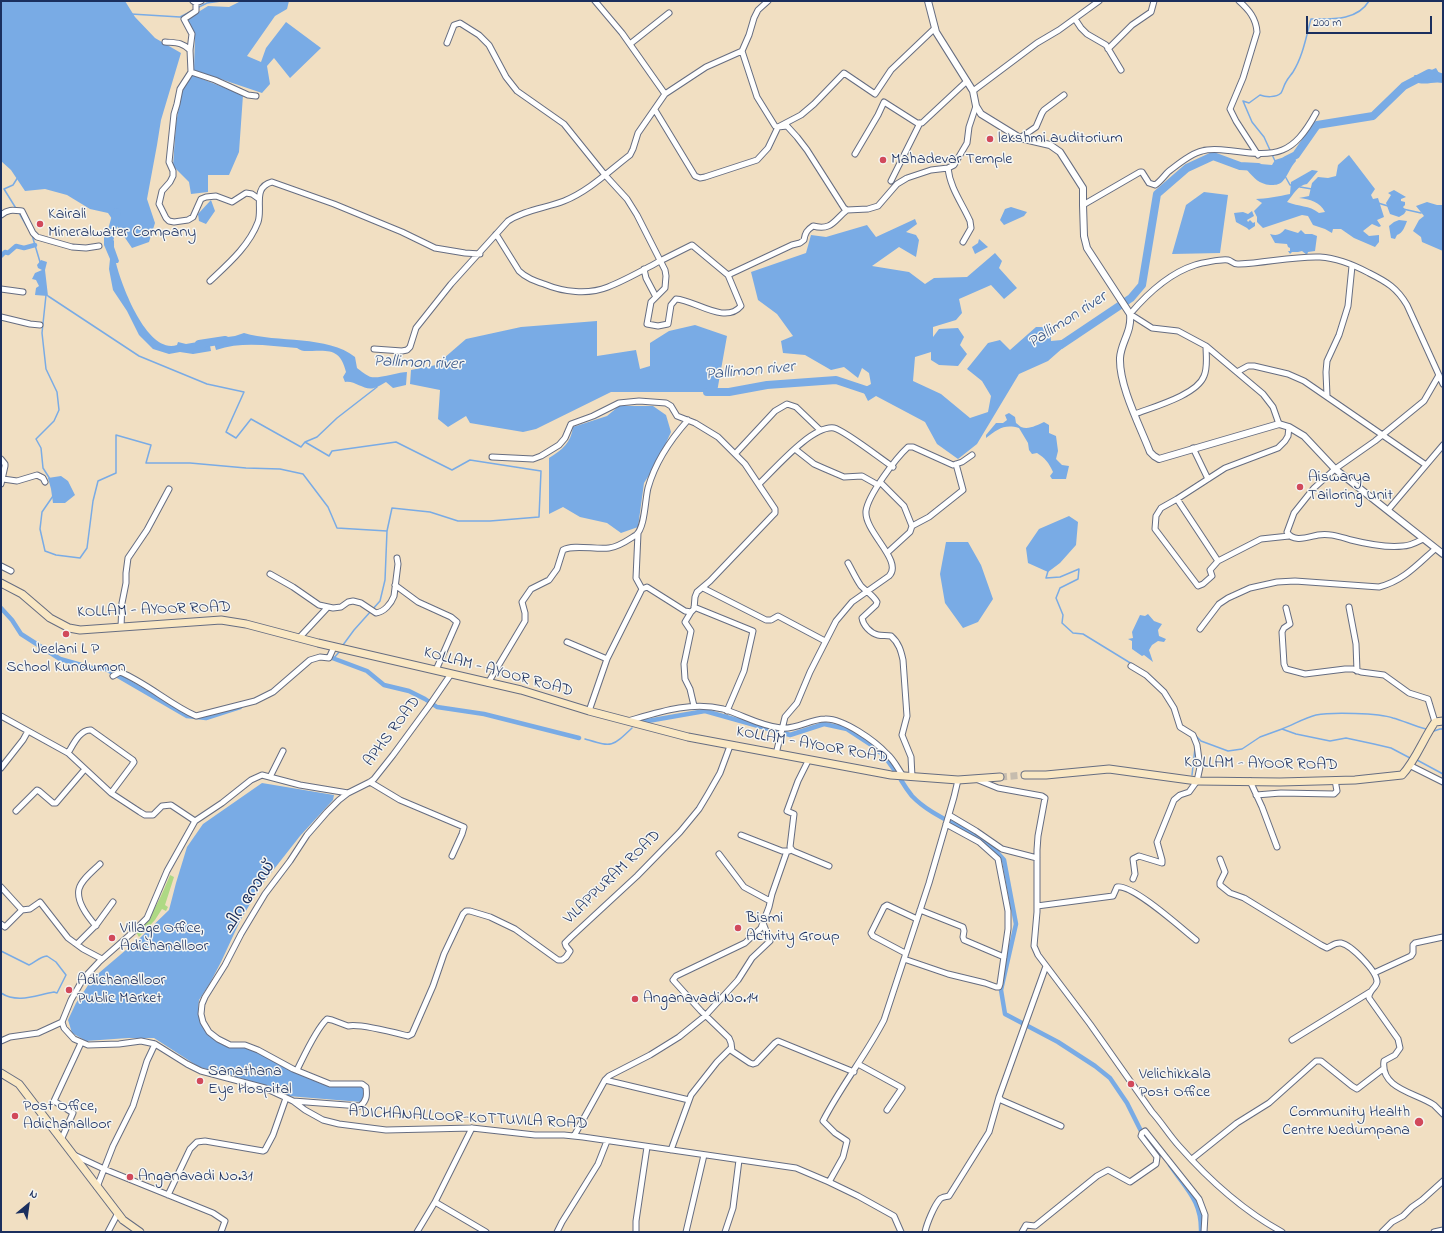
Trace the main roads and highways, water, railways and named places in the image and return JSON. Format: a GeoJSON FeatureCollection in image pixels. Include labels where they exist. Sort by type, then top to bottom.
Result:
{"type":"FeatureCollection","features":[{"type":"Feature","properties":{"kind":"main road","name":"KOLLAM - AYOOR ROAD"},"geometry":{"type":"LineString","coordinates":[[1,583],[22,594],[50,618],[69,628],[87,630],[221,620],[246,624],[334,647],[520,690],[589,711],[688,738],[891,775],[958,780],[1000,777]]}},
{"type":"Feature","properties":{"kind":"main road","name":"KOLLAM - AYOOR ROAD"},"geometry":{"type":"LineString","coordinates":[[1025,775],[1046,775],[1109,769],[1197,781],[1250,782],[1335,780],[1402,775],[1411,766],[1425,737],[1439,721]]}},
{"type":"Feature","properties":{"kind":"main road"},"geometry":{"type":"LineString","coordinates":[[1,1073],[18,1084],[124,1220],[140,1232]]}},
{"type":"Feature","properties":{"kind":"water"},"geometry":{"type":"Polygon","coordinates":[[[1,1],[125,1],[135,17],[155,38],[181,53],[161,120],[147,199],[155,223],[149,242],[132,248],[108,213],[90,209],[67,195],[45,189],[25,191],[11,170],[1,161],[1,1]]]}},
{"type":"Feature","properties":{"kind":"water"},"geometry":{"type":"Polygon","coordinates":[[[241,1],[289,1],[287,9],[275,16],[247,56],[261,62],[266,48],[286,22],[321,48],[290,78],[274,58],[267,66],[270,84],[262,93],[194,70],[195,37],[187,19],[208,6],[229,7],[241,1]]]}},
{"type":"Feature","properties":{"kind":"water"},"geometry":{"type":"Polygon","coordinates":[[[1436,68],[1439,73],[1443,74],[1443,83],[1418,83],[1414,75],[1420,75],[1436,68]]]}},
{"type":"Feature","properties":{"kind":"water"},"geometry":{"type":"Polygon","coordinates":[[[192,75],[243,95],[239,152],[229,175],[208,175],[208,192],[191,194],[189,182],[173,166],[176,123],[183,86],[192,75]]]}},
{"type":"Feature","properties":{"kind":"water"},"geometry":{"type":"Polygon","coordinates":[[[1294,154],[1296,161],[1284,180],[1278,184],[1270,185],[1260,182],[1247,170],[1248,163],[1272,165],[1275,160],[1294,154]]]}},
{"type":"Feature","properties":{"kind":"water"},"geometry":{"type":"Polygon","coordinates":[[[1349,155],[1375,189],[1371,195],[1373,199],[1378,198],[1384,217],[1377,220],[1381,226],[1379,227],[1372,224],[1363,231],[1369,236],[1379,235],[1379,242],[1375,247],[1354,238],[1341,229],[1333,229],[1332,233],[1313,225],[1308,216],[1302,215],[1263,228],[1257,222],[1257,217],[1254,211],[1262,203],[1256,199],[1290,194],[1291,182],[1312,170],[1318,171],[1307,184],[1298,188],[1287,202],[1308,207],[1319,213],[1325,212],[1314,202],[1299,198],[1309,196],[1312,183],[1318,177],[1328,178],[1336,176],[1338,165],[1349,155]]]}},
{"type":"Feature","properties":{"kind":"water"},"geometry":{"type":"Polygon","coordinates":[[[1394,190],[1406,197],[1401,199],[1401,201],[1405,202],[1403,207],[1406,211],[1399,217],[1390,214],[1386,203],[1391,195],[1388,193],[1394,190]]]}},
{"type":"Feature","properties":{"kind":"water"},"geometry":{"type":"Polygon","coordinates":[[[1204,192],[1228,195],[1220,253],[1172,254],[1186,205],[1204,192]]]}},
{"type":"Feature","properties":{"kind":"water"},"geometry":{"type":"Polygon","coordinates":[[[211,200],[215,211],[206,224],[199,221],[198,214],[211,200]]]}},
{"type":"Feature","properties":{"kind":"water"},"geometry":{"type":"Polygon","coordinates":[[[1427,202],[1443,205],[1443,251],[1422,242],[1421,237],[1413,231],[1419,220],[1424,216],[1416,206],[1427,202]]]}},
{"type":"Feature","properties":{"kind":"water"},"geometry":{"type":"Polygon","coordinates":[[[1011,207],[1027,212],[1024,216],[1004,225],[1000,220],[1005,209],[1011,207]]]}},
{"type":"Feature","properties":{"kind":"water"},"geometry":{"type":"Polygon","coordinates":[[[1252,211],[1254,216],[1247,220],[1248,222],[1250,220],[1253,223],[1255,222],[1255,226],[1249,230],[1236,222],[1234,213],[1243,212],[1248,214],[1252,211]]]}},
{"type":"Feature","properties":{"kind":"water"},"geometry":{"type":"Polygon","coordinates":[[[915,219],[917,224],[906,232],[916,235],[919,240],[916,257],[899,247],[872,266],[909,272],[925,284],[934,278],[967,277],[995,253],[1002,261],[999,268],[1017,288],[1004,299],[991,285],[959,299],[962,313],[956,320],[933,327],[933,337],[939,329],[958,328],[964,337],[960,345],[967,354],[958,366],[939,365],[931,360],[931,352],[915,357],[913,381],[941,394],[970,418],[988,412],[991,396],[982,381],[967,369],[988,343],[1000,340],[1010,350],[1036,327],[1050,327],[1051,341],[1073,339],[1048,361],[1019,374],[977,444],[958,459],[937,444],[925,422],[876,396],[868,401],[862,389],[871,384],[869,373],[862,368],[858,378],[844,367],[831,370],[805,355],[783,353],[781,341],[793,336],[777,314],[758,300],[751,272],[806,253],[811,235],[826,237],[867,225],[876,237],[915,219]]]}},
{"type":"Feature","properties":{"kind":"water"},"geometry":{"type":"Polygon","coordinates":[[[1399,220],[1407,221],[1405,227],[1395,239],[1391,238],[1389,226],[1399,220]]]}},
{"type":"Feature","properties":{"kind":"water"},"geometry":{"type":"Polygon","coordinates":[[[1285,229],[1298,233],[1301,230],[1305,234],[1317,236],[1315,251],[1308,252],[1307,255],[1302,251],[1292,252],[1290,254],[1288,251],[1290,251],[1290,248],[1287,244],[1275,243],[1270,234],[1275,235],[1282,233],[1285,229]]]}},
{"type":"Feature","properties":{"kind":"water"},"geometry":{"type":"Polygon","coordinates":[[[107,232],[114,241],[114,247],[119,261],[116,263],[123,286],[137,316],[146,329],[156,339],[166,345],[177,345],[178,342],[186,344],[209,340],[211,351],[193,354],[180,352],[169,354],[153,349],[139,335],[127,311],[113,290],[109,269],[110,259],[104,245],[104,238],[107,232]]]}},
{"type":"Feature","properties":{"kind":"water"},"geometry":{"type":"Polygon","coordinates":[[[979,239],[988,247],[975,254],[972,247],[978,243],[979,239]]]}},
{"type":"Feature","properties":{"kind":"water"},"geometry":{"type":"Polygon","coordinates":[[[41,260],[47,262],[45,270],[48,296],[35,295],[36,288],[39,286],[36,280],[32,279],[35,273],[42,270],[38,268],[37,265],[41,260]]]}},
{"type":"Feature","properties":{"kind":"water"},"geometry":{"type":"Polygon","coordinates":[[[597,321],[597,356],[636,350],[640,369],[650,366],[650,343],[669,331],[695,325],[727,336],[717,392],[611,392],[536,429],[523,432],[470,423],[466,416],[448,427],[438,419],[440,390],[410,384],[411,370],[436,365],[466,339],[521,327],[597,321]]]}},
{"type":"Feature","properties":{"kind":"water"},"geometry":{"type":"Polygon","coordinates":[[[244,333],[271,338],[302,340],[331,345],[344,350],[355,357],[357,368],[369,376],[378,377],[407,372],[406,385],[393,388],[386,382],[370,389],[345,382],[343,377],[346,372],[341,360],[335,353],[325,351],[304,351],[297,348],[256,345],[226,347],[216,350],[213,339],[235,336],[244,333]]]}},
{"type":"Feature","properties":{"kind":"water"},"geometry":{"type":"Polygon","coordinates":[[[619,406],[653,406],[666,415],[671,432],[657,463],[644,483],[638,527],[621,533],[607,523],[580,517],[563,507],[549,514],[549,458],[565,446],[572,433],[573,427],[607,416],[619,406]]]}},
{"type":"Feature","properties":{"kind":"water"},"geometry":{"type":"Polygon","coordinates":[[[1009,413],[1015,417],[1016,423],[1024,428],[1030,428],[1044,422],[1049,425],[1049,433],[1056,436],[1058,451],[1056,459],[1062,465],[1069,466],[1066,479],[1052,479],[1050,476],[1053,472],[1048,463],[1037,453],[1032,454],[1029,450],[1028,443],[1019,428],[1001,428],[986,438],[986,435],[996,423],[1003,423],[1007,420],[1005,415],[1009,413]]]}},
{"type":"Feature","properties":{"kind":"water"},"geometry":{"type":"Polygon","coordinates":[[[61,476],[68,481],[75,495],[65,503],[53,503],[48,478],[61,476]]]}},
{"type":"Feature","properties":{"kind":"water"},"geometry":{"type":"Polygon","coordinates":[[[1069,516],[1078,522],[1076,545],[1060,563],[1048,572],[1028,563],[1026,548],[1039,529],[1069,516]]]}},
{"type":"Feature","properties":{"kind":"water"},"geometry":{"type":"Polygon","coordinates":[[[946,542],[968,542],[981,565],[993,599],[978,622],[963,628],[945,603],[940,574],[946,542]]]}},
{"type":"Feature","properties":{"kind":"water"},"geometry":{"type":"Polygon","coordinates":[[[1148,614],[1154,621],[1162,624],[1158,630],[1159,636],[1166,639],[1164,642],[1158,641],[1152,645],[1149,650],[1153,662],[1144,655],[1142,656],[1132,649],[1132,641],[1128,639],[1133,638],[1132,632],[1140,615],[1145,616],[1148,614]]]}},
{"type":"Feature","properties":{"kind":"water"},"geometry":{"type":"Polygon","coordinates":[[[262,783],[334,795],[333,800],[300,836],[260,887],[240,921],[210,983],[199,1000],[198,1010],[204,1027],[231,1046],[248,1048],[330,1086],[362,1085],[365,1089],[364,1100],[361,1102],[288,1096],[244,1079],[199,1067],[154,1038],[86,1041],[72,1033],[68,1020],[76,1003],[93,978],[140,938],[169,910],[187,847],[203,824],[262,783]]]}},
{"type":"Feature","properties":{"kind":"waterway"},"geometry":{"type":"LineString","coordinates":[[197,8],[207,3],[221,1]]}},
{"type":"Feature","properties":{"kind":"waterway"},"geometry":{"type":"LineString","coordinates":[[1275,161],[1264,137],[1252,122],[1243,101],[1249,103],[1260,95],[1268,97],[1279,95],[1281,93],[1285,83],[1299,60],[1311,19],[1343,18],[1358,12],[1364,8],[1369,1]]}},
{"type":"Feature","properties":{"kind":"waterway"},"geometry":{"type":"LineString","coordinates":[[131,14],[180,17],[192,11]]}},
{"type":"Feature","properties":{"kind":"waterway","name":"Pallimon river"},"geometry":{"type":"LineString","coordinates":[[1286,160],[1296,155],[1317,125],[1373,116],[1404,86],[1429,73],[1443,78]]}},
{"type":"Feature","properties":{"kind":"waterway","name":"Pallimon river"},"geometry":{"type":"LineString","coordinates":[[1061,345],[1131,298],[1142,285],[1157,194],[1187,168],[1213,156],[1240,166],[1258,167]]}},
{"type":"Feature","properties":{"kind":"waterway"},"geometry":{"type":"LineString","coordinates":[[1285,176],[1290,185],[1292,185]]}},
{"type":"Feature","properties":{"kind":"waterway"},"geometry":{"type":"LineString","coordinates":[[17,210],[4,189],[13,185],[18,177]]}},
{"type":"Feature","properties":{"kind":"waterway"},"geometry":{"type":"LineString","coordinates":[[1300,187],[1312,189]]}},
{"type":"Feature","properties":{"kind":"waterway"},"geometry":{"type":"LineString","coordinates":[[1378,203],[1388,206]]}},
{"type":"Feature","properties":{"kind":"waterway"},"geometry":{"type":"LineString","coordinates":[[1403,209],[1421,213]]}},
{"type":"Feature","properties":{"kind":"waterway","name":"Pallimon river"},"geometry":{"type":"LineString","coordinates":[[110,245],[109,241],[117,212]]}},
{"type":"Feature","properties":{"kind":"waterway"},"geometry":{"type":"LineString","coordinates":[[19,213],[27,227]]}},
{"type":"Feature","properties":{"kind":"waterway"},"geometry":{"type":"LineString","coordinates":[[32,235],[40,262]]}},
{"type":"Feature","properties":{"kind":"waterway"},"geometry":{"type":"LineString","coordinates":[[1,256],[5,252],[8,253],[16,246],[24,248],[35,245]]}},
{"type":"Feature","properties":{"kind":"waterway"},"geometry":{"type":"LineString","coordinates":[[46,295],[42,333],[46,369],[57,392],[59,410],[54,421],[36,439],[41,448],[43,468],[50,479]]}},
{"type":"Feature","properties":{"kind":"waterway"},"geometry":{"type":"LineString","coordinates":[[48,296],[139,356],[207,384],[244,392],[226,432],[236,438],[251,419],[301,447],[305,442],[329,456],[332,451],[396,442],[452,470],[470,460],[541,471],[539,517],[490,521],[458,521],[430,512],[392,508],[387,531],[385,580],[380,601],[354,630],[343,645]]}},
{"type":"Feature","properties":{"kind":"waterway","name":"Pallimon river"},"geometry":{"type":"LineString","coordinates":[[199,344],[225,340]]}},
{"type":"Feature","properties":{"kind":"waterway","name":"Pallimon river"},"geometry":{"type":"LineString","coordinates":[[707,392],[729,392],[767,385],[836,380],[872,392]]}},
{"type":"Feature","properties":{"kind":"waterway"},"geometry":{"type":"LineString","coordinates":[[305,442],[317,437],[337,418],[377,387]]}},
{"type":"Feature","properties":{"kind":"waterway"},"geometry":{"type":"LineString","coordinates":[[53,496],[42,512],[40,529],[45,551],[56,555],[80,558],[87,548],[93,501],[98,481],[116,473],[116,435],[151,445],[146,463],[190,463],[246,468],[280,469],[303,474],[328,507],[337,528],[387,531]]}},
{"type":"Feature","properties":{"kind":"waterway"},"geometry":{"type":"LineString","coordinates":[[1048,571],[1046,578],[1060,577],[1079,569],[1078,579],[1060,588],[1056,598],[1063,615],[1062,623],[1073,633],[1083,634],[1132,664]]}},
{"type":"Feature","properties":{"kind":"waterway"},"geometry":{"type":"LineString","coordinates":[[1,608],[12,620],[21,634],[60,659],[92,668],[106,669],[187,716],[206,718],[240,707]]}},
{"type":"Feature","properties":{"kind":"waterway"},"geometry":{"type":"LineString","coordinates":[[334,658],[339,652]]}},
{"type":"Feature","properties":{"kind":"waterway"},"geometry":{"type":"LineString","coordinates":[[327,656],[367,671],[384,685],[409,691],[437,707],[484,714],[579,738]]}},
{"type":"Feature","properties":{"kind":"waterway"},"geometry":{"type":"LineString","coordinates":[[1149,675],[1155,680]]}},
{"type":"Feature","properties":{"kind":"waterway"},"geometry":{"type":"LineString","coordinates":[[642,722],[705,711],[776,731]]}},
{"type":"Feature","properties":{"kind":"waterway"},"geometry":{"type":"LineString","coordinates":[[1282,729],[1316,715],[1343,713],[1386,716],[1426,729]]}},
{"type":"Feature","properties":{"kind":"waterway"},"geometry":{"type":"LineString","coordinates":[[784,733],[790,735],[824,724],[847,729],[873,746],[885,757],[895,771]]}},
{"type":"Feature","properties":{"kind":"waterway"},"geometry":{"type":"LineString","coordinates":[[585,739],[611,744],[620,739],[632,728]]}},
{"type":"Feature","properties":{"kind":"waterway"},"geometry":{"type":"LineString","coordinates":[[1196,736],[1201,741],[1228,751],[1242,749],[1260,737],[1282,729],[1296,734],[1330,741],[1346,738],[1374,744],[1391,748],[1410,758]]}},
{"type":"Feature","properties":{"kind":"waterway"},"geometry":{"type":"LineString","coordinates":[[1434,731],[1443,729]]}},
{"type":"Feature","properties":{"kind":"waterway"},"geometry":{"type":"LineString","coordinates":[[1192,775],[1195,748]]}},
{"type":"Feature","properties":{"kind":"waterway"},"geometry":{"type":"LineString","coordinates":[[1417,760],[1443,774]]}},
{"type":"Feature","properties":{"kind":"waterway"},"geometry":{"type":"LineString","coordinates":[[901,780],[912,796],[922,805],[983,841],[994,849],[1004,860],[1016,924],[1001,990],[1005,1014],[1058,1042],[1095,1066],[1110,1078],[1127,1103],[1141,1131]]}},
{"type":"Feature","properties":{"kind":"waterway"},"geometry":{"type":"LineString","coordinates":[[1,951],[29,965],[42,957],[47,956],[56,962],[66,975],[57,993],[54,992],[27,998],[14,998],[1,993]]}},
{"type":"Feature","properties":{"kind":"waterway"},"geometry":{"type":"LineString","coordinates":[[1144,1135],[1156,1149]]}},
{"type":"Feature","properties":{"kind":"waterway"},"geometry":{"type":"LineString","coordinates":[[1170,1165],[1196,1204],[1201,1221],[1201,1232]]}},
{"type":"Feature","properties":{"kind":"tunnel"},"geometry":{"type":"LineString","coordinates":[[1000,777],[1025,775]]}},
{"type":"Feature","properties":{"kind":"place","name":"lekshmi auditorium"},"geometry":{"type":"Point","coordinates":[990,139]}},
{"type":"Feature","properties":{"kind":"place","name":"Mahadevar Temple"},"geometry":{"type":"Point","coordinates":[883,160]}},
{"type":"Feature","properties":{"kind":"place","name":"Kairali Mineralwater Company"},"geometry":{"type":"Point","coordinates":[40,224]}},
{"type":"Feature","properties":{"kind":"place","name":"Aiswarya Tailoring Unit"},"geometry":{"type":"Point","coordinates":[1300,487]}},
{"type":"Feature","properties":{"kind":"place","name":"Jeelani L P School Kundumon"},"geometry":{"type":"Point","coordinates":[66,634]}},
{"type":"Feature","properties":{"kind":"place","name":"Bismi Activity Group"},"geometry":{"type":"Point","coordinates":[738,928]}},
{"type":"Feature","properties":{"kind":"place","name":"Village Office, Adichanalloor"},"geometry":{"type":"Point","coordinates":[112,938]}},
{"type":"Feature","properties":{"kind":"place","name":"Adichanalloor Public Market"},"geometry":{"type":"Point","coordinates":[69,990]}},
{"type":"Feature","properties":{"kind":"place","name":"Anganavadi No.14"},"geometry":{"type":"Point","coordinates":[635,999]}},
{"type":"Feature","properties":{"kind":"place","name":"Sanathana Eye Hospital"},"geometry":{"type":"Point","coordinates":[200,1081]}},
{"type":"Feature","properties":{"kind":"place","name":"Velichikkala Post Office"},"geometry":{"type":"Point","coordinates":[1131,1084]}},
{"type":"Feature","properties":{"kind":"place","name":"Post Office, Adichanalloor"},"geometry":{"type":"Point","coordinates":[15,1116]}},
{"type":"Feature","properties":{"kind":"place","name":"Community Health Centre Nedumpana"},"geometry":{"type":"Point","coordinates":[1419,1122]}},
{"type":"Feature","properties":{"kind":"place","name":"Anganavadi No.31"},"geometry":{"type":"Point","coordinates":[130,1177]}}]}
